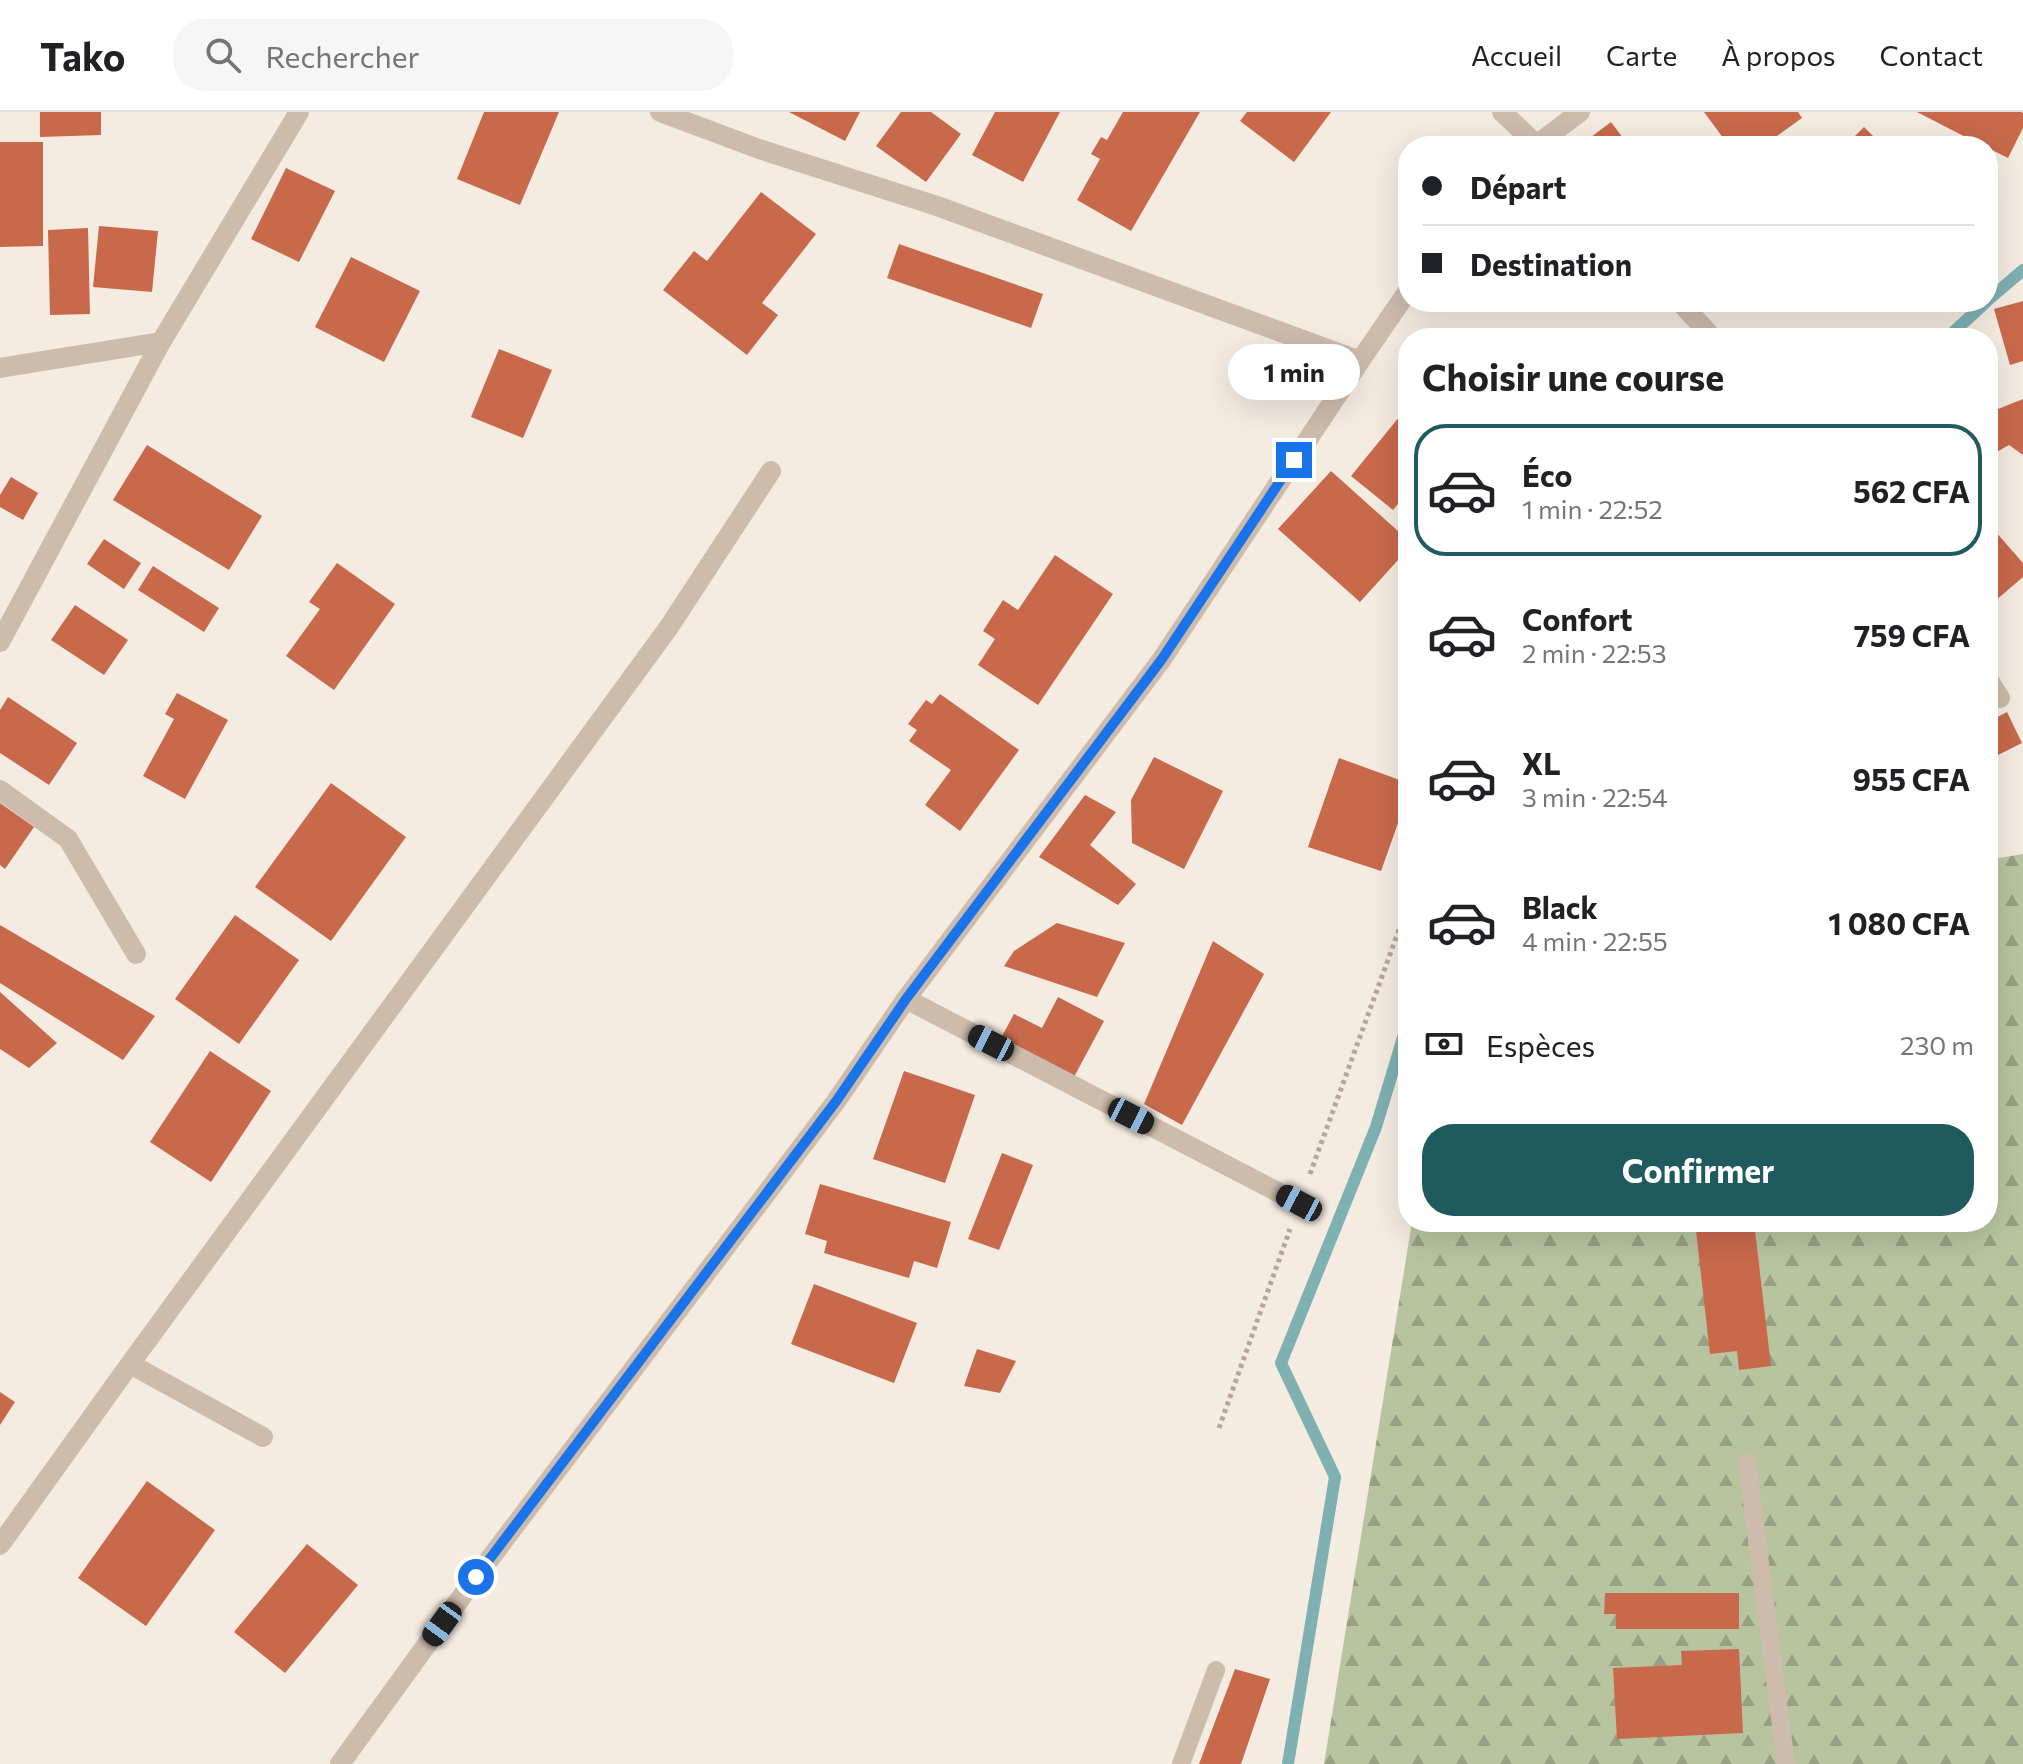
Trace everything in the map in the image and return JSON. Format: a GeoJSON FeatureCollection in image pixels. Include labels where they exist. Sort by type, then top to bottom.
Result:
{"type":"FeatureCollection","features":[{"type":"Feature","properties":{"kind":"street"},"geometry":{"type":"LineString","coordinates":[[0,642],[161,342],[299,112]]}},
{"type":"Feature","properties":{"kind":"street"},"geometry":{"type":"LineString","coordinates":[[660,112],[759,149],[937,206],[1360,361]]}},
{"type":"Feature","properties":{"kind":"street"},"geometry":{"type":"LineString","coordinates":[[1502,112],[1527,136]]}},
{"type":"Feature","properties":{"kind":"street"},"geometry":{"type":"LineString","coordinates":[[1550,136],[1580,112]]}},
{"type":"Feature","properties":{"kind":"street"},"geometry":{"type":"LineString","coordinates":[[340,1764],[476,1577],[837,1100],[906,999],[1162,659],[1398,306]]}},
{"type":"Feature","properties":{"kind":"street"},"geometry":{"type":"LineString","coordinates":[[1689,312],[1704,328]]}},
{"type":"Feature","properties":{"kind":"street"},"geometry":{"type":"LineString","coordinates":[[0,368],[161,342]]}},
{"type":"Feature","properties":{"kind":"street"},"geometry":{"type":"LineString","coordinates":[[0,1545],[669,627],[771,471]]}},
{"type":"Feature","properties":{"kind":"street"},"geometry":{"type":"LineString","coordinates":[[0,790],[68,839],[136,954]]}},
{"type":"Feature","properties":{"kind":"street"},"geometry":{"type":"LineString","coordinates":[[906,999],[1299,1203]]}},
{"type":"Feature","properties":{"kind":"street"},"geometry":{"type":"LineString","coordinates":[[130,1364],[263,1437]]}},
{"type":"Feature","properties":{"kind":"lane"},"geometry":{"type":"LineString","coordinates":[[1747,1463],[1786,1764]]}},
{"type":"Feature","properties":{"kind":"lane"},"geometry":{"type":"LineString","coordinates":[[1181,1764],[1216,1670]]}},
{"type":"Feature","properties":{"kind":"path"},"geometry":{"type":"LineString","coordinates":[[1219,1428],[1398,932]]}},
{"type":"Feature","properties":{"kind":"green space"},"geometry":{"type":"Polygon","coordinates":[[[2023,854],[2023,1764],[1324,1764],[1410,1232],[1998,1232],[1998,858],[2023,854]]]}},
{"type":"Feature","properties":{"kind":"building"},"geometry":{"type":"Polygon","coordinates":[[[40,112],[101,112],[101,135],[40,137],[40,112]]]}},
{"type":"Feature","properties":{"kind":"building"},"geometry":{"type":"Polygon","coordinates":[[[484,112],[559,112],[520,205],[457,179],[484,112]]]}},
{"type":"Feature","properties":{"kind":"building"},"geometry":{"type":"Polygon","coordinates":[[[789,112],[860,112],[845,141],[789,112]]]}},
{"type":"Feature","properties":{"kind":"building"},"geometry":{"type":"Polygon","coordinates":[[[901,112],[931,112],[961,134],[926,182],[876,146],[901,112]]]}},
{"type":"Feature","properties":{"kind":"building"},"geometry":{"type":"Polygon","coordinates":[[[995,112],[1060,112],[1023,182],[972,155],[995,112]]]}},
{"type":"Feature","properties":{"kind":"building"},"geometry":{"type":"Polygon","coordinates":[[[1123,112],[1200,112],[1131,231],[1077,200],[1100,159],[1091,154],[1101,137],[1107,140],[1123,112]]]}},
{"type":"Feature","properties":{"kind":"building"},"geometry":{"type":"Polygon","coordinates":[[[1247,112],[1331,112],[1294,162],[1240,121],[1247,112]]]}},
{"type":"Feature","properties":{"kind":"building"},"geometry":{"type":"Polygon","coordinates":[[[1704,112],[1798,112],[1802,118],[1777,136],[1722,136],[1704,112]]]}},
{"type":"Feature","properties":{"kind":"building"},"geometry":{"type":"Polygon","coordinates":[[[1917,112],[2023,113],[2023,128],[2008,158],[1998,153],[1998,136],[1964,136],[1917,112]]]}},
{"type":"Feature","properties":{"kind":"building"},"geometry":{"type":"Polygon","coordinates":[[[1611,122],[1622,136],[1592,136],[1611,122]]]}},
{"type":"Feature","properties":{"kind":"building"},"geometry":{"type":"Polygon","coordinates":[[[1864,127],[1873,136],[1855,136],[1864,127]]]}},
{"type":"Feature","properties":{"kind":"building"},"geometry":{"type":"Polygon","coordinates":[[[0,142],[43,142],[43,246],[0,247],[0,142]]]}},
{"type":"Feature","properties":{"kind":"building"},"geometry":{"type":"Polygon","coordinates":[[[286,168],[335,191],[299,262],[251,239],[286,168]]]}},
{"type":"Feature","properties":{"kind":"building"},"geometry":{"type":"Polygon","coordinates":[[[761,192],[816,234],[762,303],[778,315],[747,355],[663,290],[694,251],[707,261],[761,192]]]}},
{"type":"Feature","properties":{"kind":"building"},"geometry":{"type":"Polygon","coordinates":[[[99,226],[158,231],[152,292],[93,287],[99,226]]]}},
{"type":"Feature","properties":{"kind":"building"},"geometry":{"type":"Polygon","coordinates":[[[88,228],[90,314],[50,315],[48,230],[88,228]]]}},
{"type":"Feature","properties":{"kind":"building"},"geometry":{"type":"Polygon","coordinates":[[[899,244],[1043,294],[1031,328],[887,278],[899,244]]]}},
{"type":"Feature","properties":{"kind":"building"},"geometry":{"type":"Polygon","coordinates":[[[351,257],[420,291],[384,362],[315,327],[351,257]]]}},
{"type":"Feature","properties":{"kind":"building"},"geometry":{"type":"Polygon","coordinates":[[[2023,301],[2023,361],[2010,365],[1995,312],[1998,312],[1998,308],[2023,301]]]}},
{"type":"Feature","properties":{"kind":"building"},"geometry":{"type":"Polygon","coordinates":[[[499,349],[552,370],[523,438],[471,417],[499,349]]]}},
{"type":"Feature","properties":{"kind":"building"},"geometry":{"type":"Polygon","coordinates":[[[2023,399],[2023,455],[2009,445],[1998,451],[1998,409],[2023,399]]]}},
{"type":"Feature","properties":{"kind":"building"},"geometry":{"type":"Polygon","coordinates":[[[1398,418],[1398,504],[1393,510],[1351,476],[1398,418]]]}},
{"type":"Feature","properties":{"kind":"building"},"geometry":{"type":"Polygon","coordinates":[[[147,445],[262,516],[229,570],[113,500],[147,445]]]}},
{"type":"Feature","properties":{"kind":"building"},"geometry":{"type":"Polygon","coordinates":[[[1331,471],[1398,531],[1398,560],[1360,602],[1278,529],[1331,471]]]}},
{"type":"Feature","properties":{"kind":"building"},"geometry":{"type":"Polygon","coordinates":[[[11,477],[38,493],[23,520],[0,507],[0,495],[11,477]]]}},
{"type":"Feature","properties":{"kind":"building"},"geometry":{"type":"Polygon","coordinates":[[[1998,535],[2023,563],[2023,577],[1998,598],[1998,535]]]}},
{"type":"Feature","properties":{"kind":"building"},"geometry":{"type":"Polygon","coordinates":[[[104,539],[141,563],[124,589],[87,564],[104,539]]]}},
{"type":"Feature","properties":{"kind":"building"},"geometry":{"type":"Polygon","coordinates":[[[1055,555],[1113,594],[1038,705],[978,665],[995,639],[983,631],[1003,600],[1018,610],[1055,555]]]}},
{"type":"Feature","properties":{"kind":"building"},"geometry":{"type":"Polygon","coordinates":[[[337,563],[395,604],[334,690],[286,656],[320,609],[309,602],[337,563]]]}},
{"type":"Feature","properties":{"kind":"building"},"geometry":{"type":"Polygon","coordinates":[[[153,566],[219,608],[204,632],[138,590],[153,566]]]}},
{"type":"Feature","properties":{"kind":"building"},"geometry":{"type":"Polygon","coordinates":[[[75,605],[128,640],[104,675],[51,640],[75,605]]]}},
{"type":"Feature","properties":{"kind":"building"},"geometry":{"type":"Polygon","coordinates":[[[177,693],[228,720],[185,799],[143,776],[174,719],[165,714],[177,693]]]}},
{"type":"Feature","properties":{"kind":"building"},"geometry":{"type":"Polygon","coordinates":[[[940,694],[1019,750],[960,831],[925,805],[951,770],[909,741],[917,730],[908,724],[926,700],[932,704],[940,694]]]}},
{"type":"Feature","properties":{"kind":"building"},"geometry":{"type":"Polygon","coordinates":[[[8,697],[77,743],[49,785],[0,753],[0,710],[8,697]]]}},
{"type":"Feature","properties":{"kind":"building"},"geometry":{"type":"Polygon","coordinates":[[[2007,712],[2022,743],[1998,755],[1998,717],[2007,712]]]}},
{"type":"Feature","properties":{"kind":"building"},"geometry":{"type":"Polygon","coordinates":[[[1154,757],[1223,791],[1184,869],[1132,843],[1131,800],[1154,757]]]}},
{"type":"Feature","properties":{"kind":"building"},"geometry":{"type":"Polygon","coordinates":[[[1339,758],[1398,779],[1398,823],[1381,871],[1308,847],[1339,758]]]}},
{"type":"Feature","properties":{"kind":"building"},"geometry":{"type":"Polygon","coordinates":[[[331,783],[406,837],[331,941],[255,887],[331,783]]]}},
{"type":"Feature","properties":{"kind":"building"},"geometry":{"type":"Polygon","coordinates":[[[1085,795],[1116,812],[1090,845],[1136,884],[1118,905],[1039,857],[1085,795]]]}},
{"type":"Feature","properties":{"kind":"building"},"geometry":{"type":"Polygon","coordinates":[[[0,803],[34,827],[5,869],[0,865],[0,803]]]}},
{"type":"Feature","properties":{"kind":"building"},"geometry":{"type":"Polygon","coordinates":[[[235,915],[299,960],[239,1044],[175,999],[235,915]]]}},
{"type":"Feature","properties":{"kind":"building"},"geometry":{"type":"Polygon","coordinates":[[[1057,923],[1125,943],[1097,997],[1004,966],[1014,951],[1057,923]]]}},
{"type":"Feature","properties":{"kind":"building"},"geometry":{"type":"Polygon","coordinates":[[[0,925],[155,1016],[123,1060],[0,983],[0,925]]]}},
{"type":"Feature","properties":{"kind":"building"},"geometry":{"type":"Polygon","coordinates":[[[1213,941],[1264,974],[1182,1125],[1144,1104],[1213,941]]]}},
{"type":"Feature","properties":{"kind":"building"},"geometry":{"type":"Polygon","coordinates":[[[0,992],[57,1043],[29,1068],[0,1049],[0,992]]]}},
{"type":"Feature","properties":{"kind":"building"},"geometry":{"type":"Polygon","coordinates":[[[1058,997],[1104,1021],[1074,1077],[1001,1038],[1014,1014],[1042,1028],[1058,997]]]}},
{"type":"Feature","properties":{"kind":"building"},"geometry":{"type":"Polygon","coordinates":[[[210,1051],[271,1091],[211,1182],[150,1142],[210,1051]]]}},
{"type":"Feature","properties":{"kind":"building"},"geometry":{"type":"Polygon","coordinates":[[[904,1071],[975,1095],[945,1183],[873,1159],[904,1071]]]}},
{"type":"Feature","properties":{"kind":"building"},"geometry":{"type":"Polygon","coordinates":[[[1002,1153],[1033,1165],[999,1250],[968,1239],[1002,1153]]]}},
{"type":"Feature","properties":{"kind":"building"},"geometry":{"type":"Polygon","coordinates":[[[820,1184],[951,1222],[937,1268],[914,1261],[909,1278],[824,1253],[827,1241],[805,1234],[820,1184]]]}},
{"type":"Feature","properties":{"kind":"building"},"geometry":{"type":"Polygon","coordinates":[[[1696,1232],[1755,1232],[1771,1366],[1739,1370],[1737,1351],[1710,1354],[1696,1232]]]}},
{"type":"Feature","properties":{"kind":"building"},"geometry":{"type":"Polygon","coordinates":[[[814,1284],[917,1323],[894,1383],[791,1344],[814,1284]]]}},
{"type":"Feature","properties":{"kind":"building"},"geometry":{"type":"Polygon","coordinates":[[[977,1349],[1016,1361],[1000,1393],[964,1386],[977,1349]]]}},
{"type":"Feature","properties":{"kind":"building"},"geometry":{"type":"Polygon","coordinates":[[[0,1392],[15,1402],[0,1425],[0,1392]]]}},
{"type":"Feature","properties":{"kind":"building"},"geometry":{"type":"Polygon","coordinates":[[[147,1481],[215,1530],[146,1626],[78,1578],[147,1481]]]}},
{"type":"Feature","properties":{"kind":"building"},"geometry":{"type":"Polygon","coordinates":[[[307,1544],[358,1585],[285,1673],[234,1632],[307,1544]]]}},
{"type":"Feature","properties":{"kind":"building"},"geometry":{"type":"Polygon","coordinates":[[[1605,1593],[1739,1593],[1739,1629],[1616,1629],[1616,1614],[1604,1614],[1605,1593]]]}},
{"type":"Feature","properties":{"kind":"building"},"geometry":{"type":"Polygon","coordinates":[[[1739,1649],[1743,1733],[1617,1739],[1613,1668],[1682,1665],[1681,1651],[1739,1649]]]}},
{"type":"Feature","properties":{"kind":"building"},"geometry":{"type":"Polygon","coordinates":[[[1235,1669],[1270,1679],[1241,1764],[1199,1764],[1235,1669]]]}},
{"type":"Feature","properties":{"kind":"waterway"},"geometry":{"type":"LineString","coordinates":[[1998,291],[2023,270]]}},
{"type":"Feature","properties":{"kind":"waterway"},"geometry":{"type":"LineString","coordinates":[[1958,328],[1975,312]]}},
{"type":"Feature","properties":{"kind":"waterway"},"geometry":{"type":"LineString","coordinates":[[1288,1764],[1335,1477],[1281,1363],[1376,1127],[1398,1054]]}},
{"type":"Feature","properties":{"kind":"route"},"geometry":{"type":"LineString","coordinates":[[476,1577],[837,1100],[906,999],[1162,659],[1294,460]]}}]}
